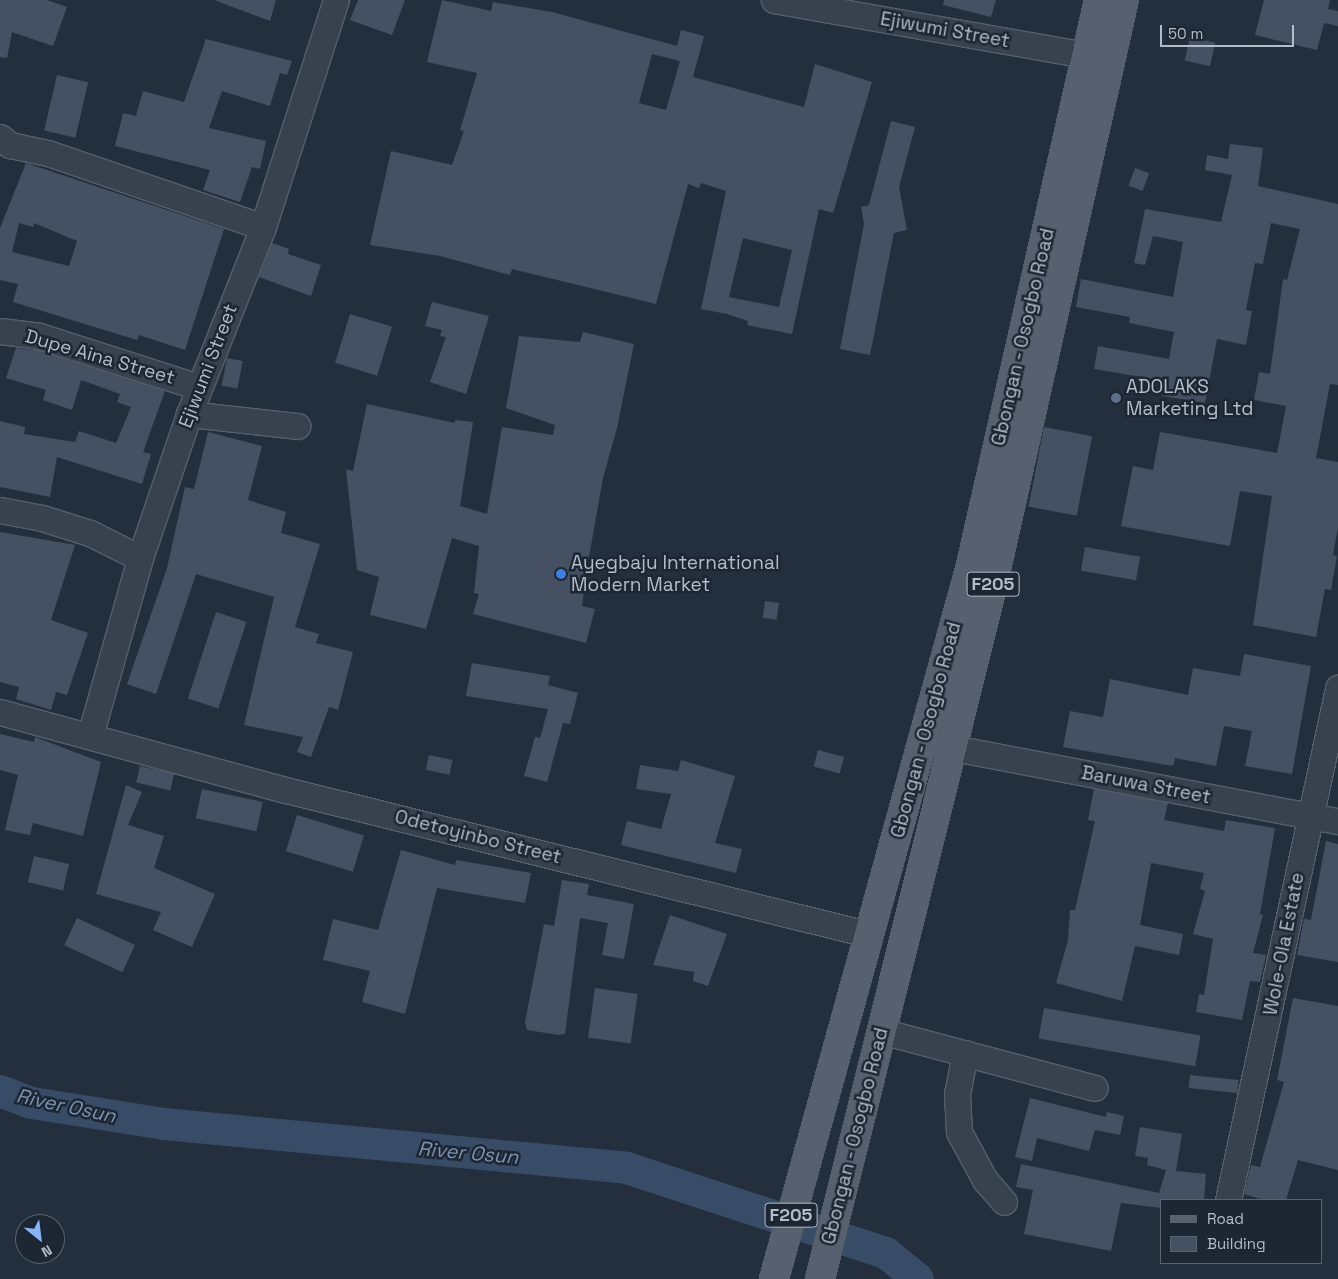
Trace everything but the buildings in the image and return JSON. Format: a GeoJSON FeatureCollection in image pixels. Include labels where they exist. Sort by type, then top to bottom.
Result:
{"type":"FeatureCollection","features":[{"type":"Feature","properties":{"kind":"main road","name":"Gbongan - Osogbo Road"},"geometry":{"type":"LineString","coordinates":[[774,1279],[867,934],[890,866],[970,569],[1099,0]]}},
{"type":"Feature","properties":{"kind":"main road","name":"Gbongan - Osogbo Road"},"geometry":{"type":"LineString","coordinates":[[820,1279],[850,1164],[881,1031],[954,748],[1124,0]]}},
{"type":"Feature","properties":{"kind":"street","name":"Ejiwumi Street"},"geometry":{"type":"LineString","coordinates":[[90,736],[140,558],[199,387],[263,227],[336,0]]}},
{"type":"Feature","properties":{"kind":"street","name":"Ejiwumi Street"},"geometry":{"type":"LineString","coordinates":[[774,0],[832,5],[1087,55]]}},
{"type":"Feature","properties":{"kind":"street"},"geometry":{"type":"LineString","coordinates":[[0,137],[10,145],[48,153],[263,227]]}},
{"type":"Feature","properties":{"kind":"street","name":"Dupe Aina Street"},"geometry":{"type":"LineString","coordinates":[[0,330],[39,336],[199,387]]}},
{"type":"Feature","properties":{"kind":"street"},"geometry":{"type":"LineString","coordinates":[[189,414],[297,426]]}},
{"type":"Feature","properties":{"kind":"street"},"geometry":{"type":"LineString","coordinates":[[0,510],[42,518],[90,533],[140,558]]}},
{"type":"Feature","properties":{"kind":"street","name":"Wole-Ola Estate"},"geometry":{"type":"LineString","coordinates":[[1228,1199],[1273,1004],[1309,815],[1338,688]]}},
{"type":"Feature","properties":{"kind":"street","name":"Odetoyinbo Street"},"geometry":{"type":"LineString","coordinates":[[0,712],[286,790],[867,934]]}},
{"type":"Feature","properties":{"kind":"street","name":"Baruwa Street"},"geometry":{"type":"LineString","coordinates":[[954,748],[1338,821]]}},
{"type":"Feature","properties":{"kind":"street"},"geometry":{"type":"LineString","coordinates":[[881,1031],[1095,1088]]}},
{"type":"Feature","properties":{"kind":"street"},"geometry":{"type":"LineString","coordinates":[[965,1053],[957,1094],[959,1132],[985,1180],[1004,1202]]}},
{"type":"Feature","properties":{"kind":"waterway","name":"River Osun"},"geometry":{"type":"LineString","coordinates":[[0,1091],[32,1103],[164,1124],[627,1168],[886,1253],[918,1279]]}},
{"type":"Feature","properties":{"kind":"place","name":"ADOLAKS Marketing Ltd"},"geometry":{"type":"Point","coordinates":[1116,398]}},
{"type":"Feature","properties":{"kind":"place","name":"Ayegbaju International Modern Market"},"geometry":{"type":"Point","coordinates":[561,574]}}]}
